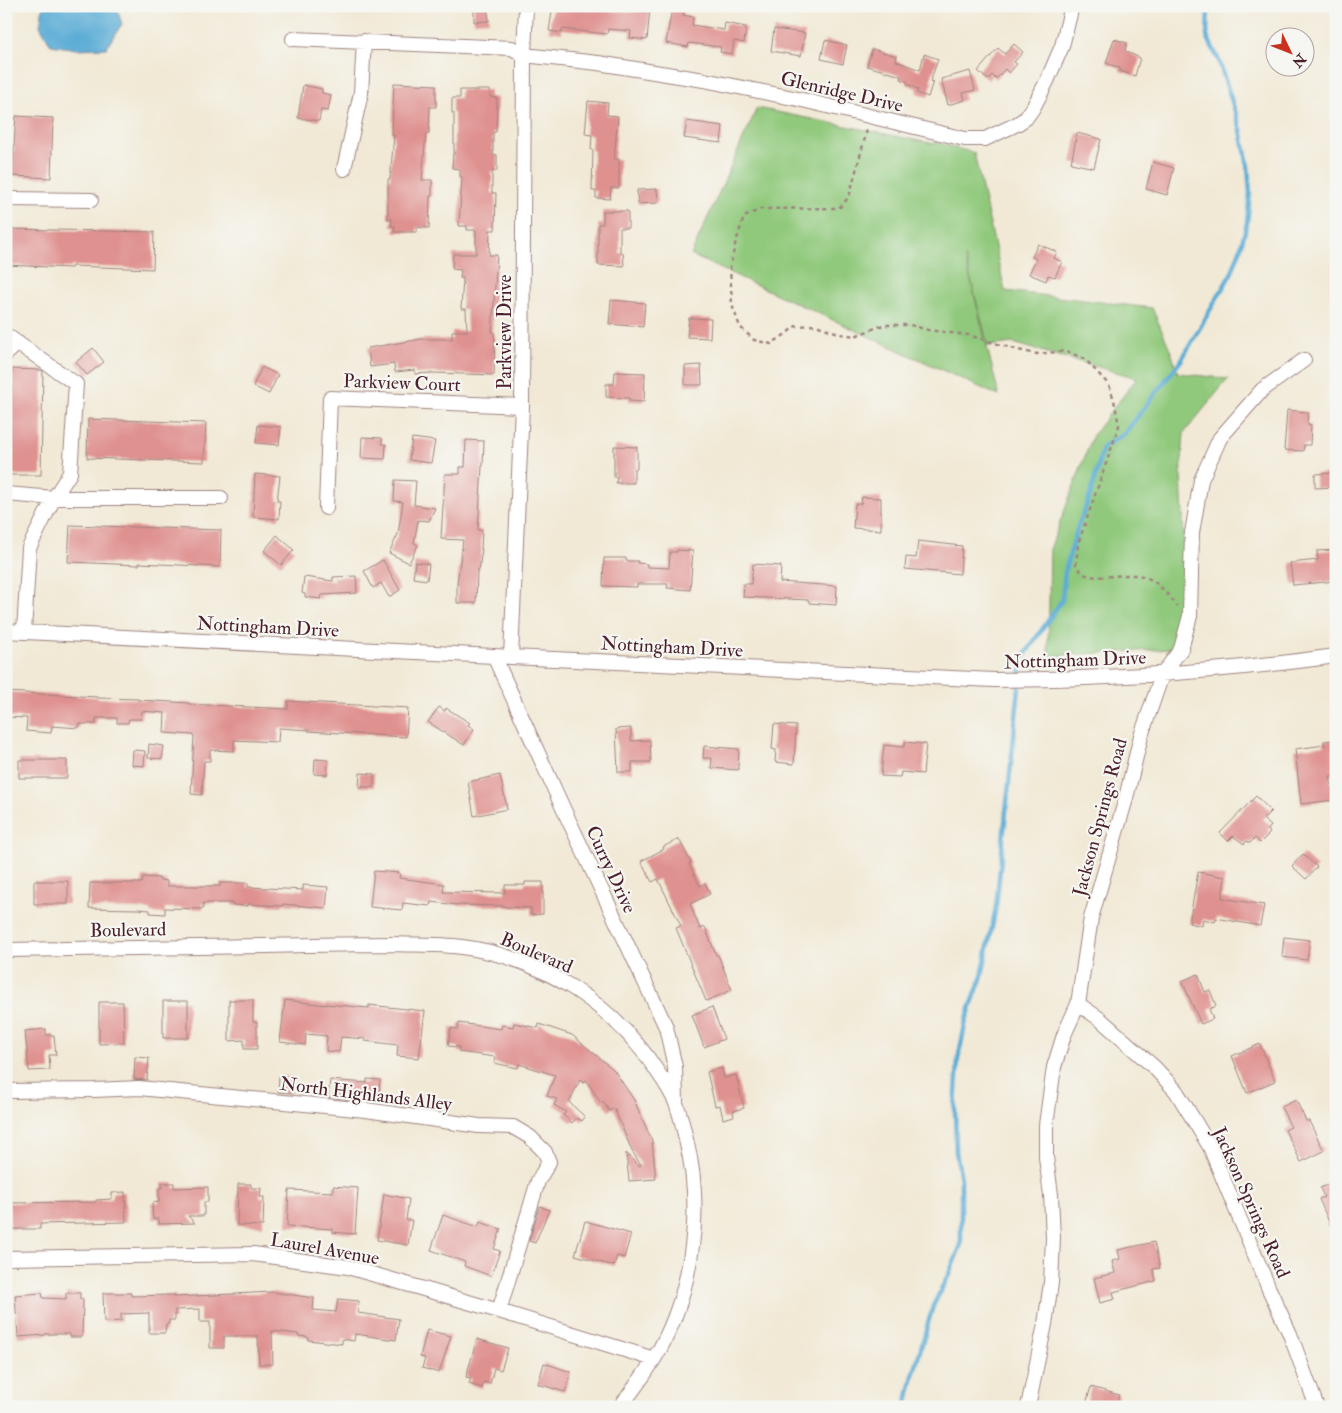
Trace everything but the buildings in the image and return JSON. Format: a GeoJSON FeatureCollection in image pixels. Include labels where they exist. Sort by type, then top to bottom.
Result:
{"type":"FeatureCollection","features":[{"type":"Feature","properties":{"kind":"street","name":"Parkview Drive"},"geometry":{"type":"LineString","coordinates":[[511,657],[522,406],[524,55],[526,6]]}},
{"type":"Feature","properties":{"kind":"street","name":"Glenridge Drive"},"geometry":{"type":"LineString","coordinates":[[293,39],[512,48],[524,55],[598,62],[704,80],[798,99],[965,139],[985,139],[1017,124],[1026,118],[1033,108],[1062,46],[1072,6]]}},
{"type":"Feature","properties":{"kind":"street"},"geometry":{"type":"LineString","coordinates":[[344,170],[362,93],[364,41]]}},
{"type":"Feature","properties":{"kind":"street"},"geometry":{"type":"LineString","coordinates":[[6,199],[91,200]]}},
{"type":"Feature","properties":{"kind":"street"},"geometry":{"type":"LineString","coordinates":[[6,335],[76,384],[70,473],[54,498],[30,548],[24,632]]}},
{"type":"Feature","properties":{"kind":"street"},"geometry":{"type":"LineString","coordinates":[[6,354],[18,343]]}},
{"type":"Feature","properties":{"kind":"street","name":"Jackson Springs Road"},"geometry":{"type":"LineString","coordinates":[[1304,360],[1262,390],[1220,438],[1202,480],[1192,533],[1190,616],[1180,649],[1162,675],[1141,736],[1125,802],[1091,918],[1078,1004],[1100,1019],[1155,1068],[1176,1092],[1210,1146],[1290,1334],[1317,1407]]}},
{"type":"Feature","properties":{"kind":"street","name":"Parkview Court"},"geometry":{"type":"LineString","coordinates":[[326,508],[330,398],[522,406]]}},
{"type":"Feature","properties":{"kind":"street"},"geometry":{"type":"LineString","coordinates":[[6,494],[54,498],[221,498]]}},
{"type":"Feature","properties":{"kind":"street","name":"Nottingham Drive"},"geometry":{"type":"LineString","coordinates":[[6,632],[1010,680],[1162,675],[1275,665],[1336,656]]}},
{"type":"Feature","properties":{"kind":"street","name":"Curry Drive"},"geometry":{"type":"LineString","coordinates":[[494,656],[563,808],[666,1026],[675,1067],[676,1103]]}},
{"type":"Feature","properties":{"kind":"street","name":"Boulevard"},"geometry":{"type":"LineString","coordinates":[[6,950],[375,944],[444,945],[483,950],[512,958],[566,983],[597,1006],[621,1026],[637,1044],[660,1076],[676,1103],[685,1134],[694,1197],[692,1245],[684,1285],[675,1316],[654,1359],[620,1407]]}},
{"type":"Feature","properties":{"kind":"street"},"geometry":{"type":"LineString","coordinates":[[1028,1407],[1045,1324],[1051,1283],[1053,1238],[1051,1195],[1046,1157],[1049,1093],[1054,1067],[1064,1035],[1078,1004]]}},
{"type":"Feature","properties":{"kind":"street","name":"North Highlands Alley"},"geometry":{"type":"LineString","coordinates":[[6,1091],[139,1088],[366,1110],[479,1126],[513,1127],[530,1137],[544,1152],[549,1162],[538,1181],[499,1311]]}},
{"type":"Feature","properties":{"kind":"street","name":"Laurel Avenue"},"geometry":{"type":"LineString","coordinates":[[6,1258],[253,1254],[348,1267],[654,1359]]}},
{"type":"Feature","properties":{"kind":"path"},"geometry":{"type":"LineString","coordinates":[[870,116],[849,197],[839,208],[761,209],[744,217],[730,267],[732,305],[740,327],[754,340],[771,344],[796,326],[816,325],[841,334],[855,336],[883,325],[910,325],[928,330],[968,335],[1037,354],[1066,351],[1085,359],[1109,385],[1119,426],[1078,544],[1076,565],[1082,573],[1095,577],[1122,574],[1143,576],[1155,582],[1188,619]]}},
{"type":"Feature","properties":{"kind":"green space"},"geometry":{"type":"Polygon","coordinates":[[[757,108],[935,144],[935,142],[974,153],[1005,291],[1152,308],[1178,373],[1228,379],[1184,433],[1181,474],[1189,648],[1048,656],[1050,549],[1093,435],[1137,378],[1013,343],[988,346],[965,257],[999,396],[691,255],[757,108]]]}},
{"type":"Feature","properties":{"kind":"water"},"geometry":{"type":"Polygon","coordinates":[[[43,6],[116,6],[122,24],[106,48],[76,49],[51,45],[40,26],[43,6]]]}},
{"type":"Feature","properties":{"kind":"waterway"},"geometry":{"type":"LineString","coordinates":[[906,1407],[933,1306],[961,1245],[961,1179],[956,1152],[955,1108],[958,1059],[966,1020],[982,976],[996,907],[1022,659],[1062,600],[1065,570],[1078,526],[1090,496],[1103,447],[1124,434],[1182,359],[1232,272],[1247,223],[1250,193],[1248,166],[1241,130],[1219,61],[1207,36],[1208,10],[1210,6]]}}]}
